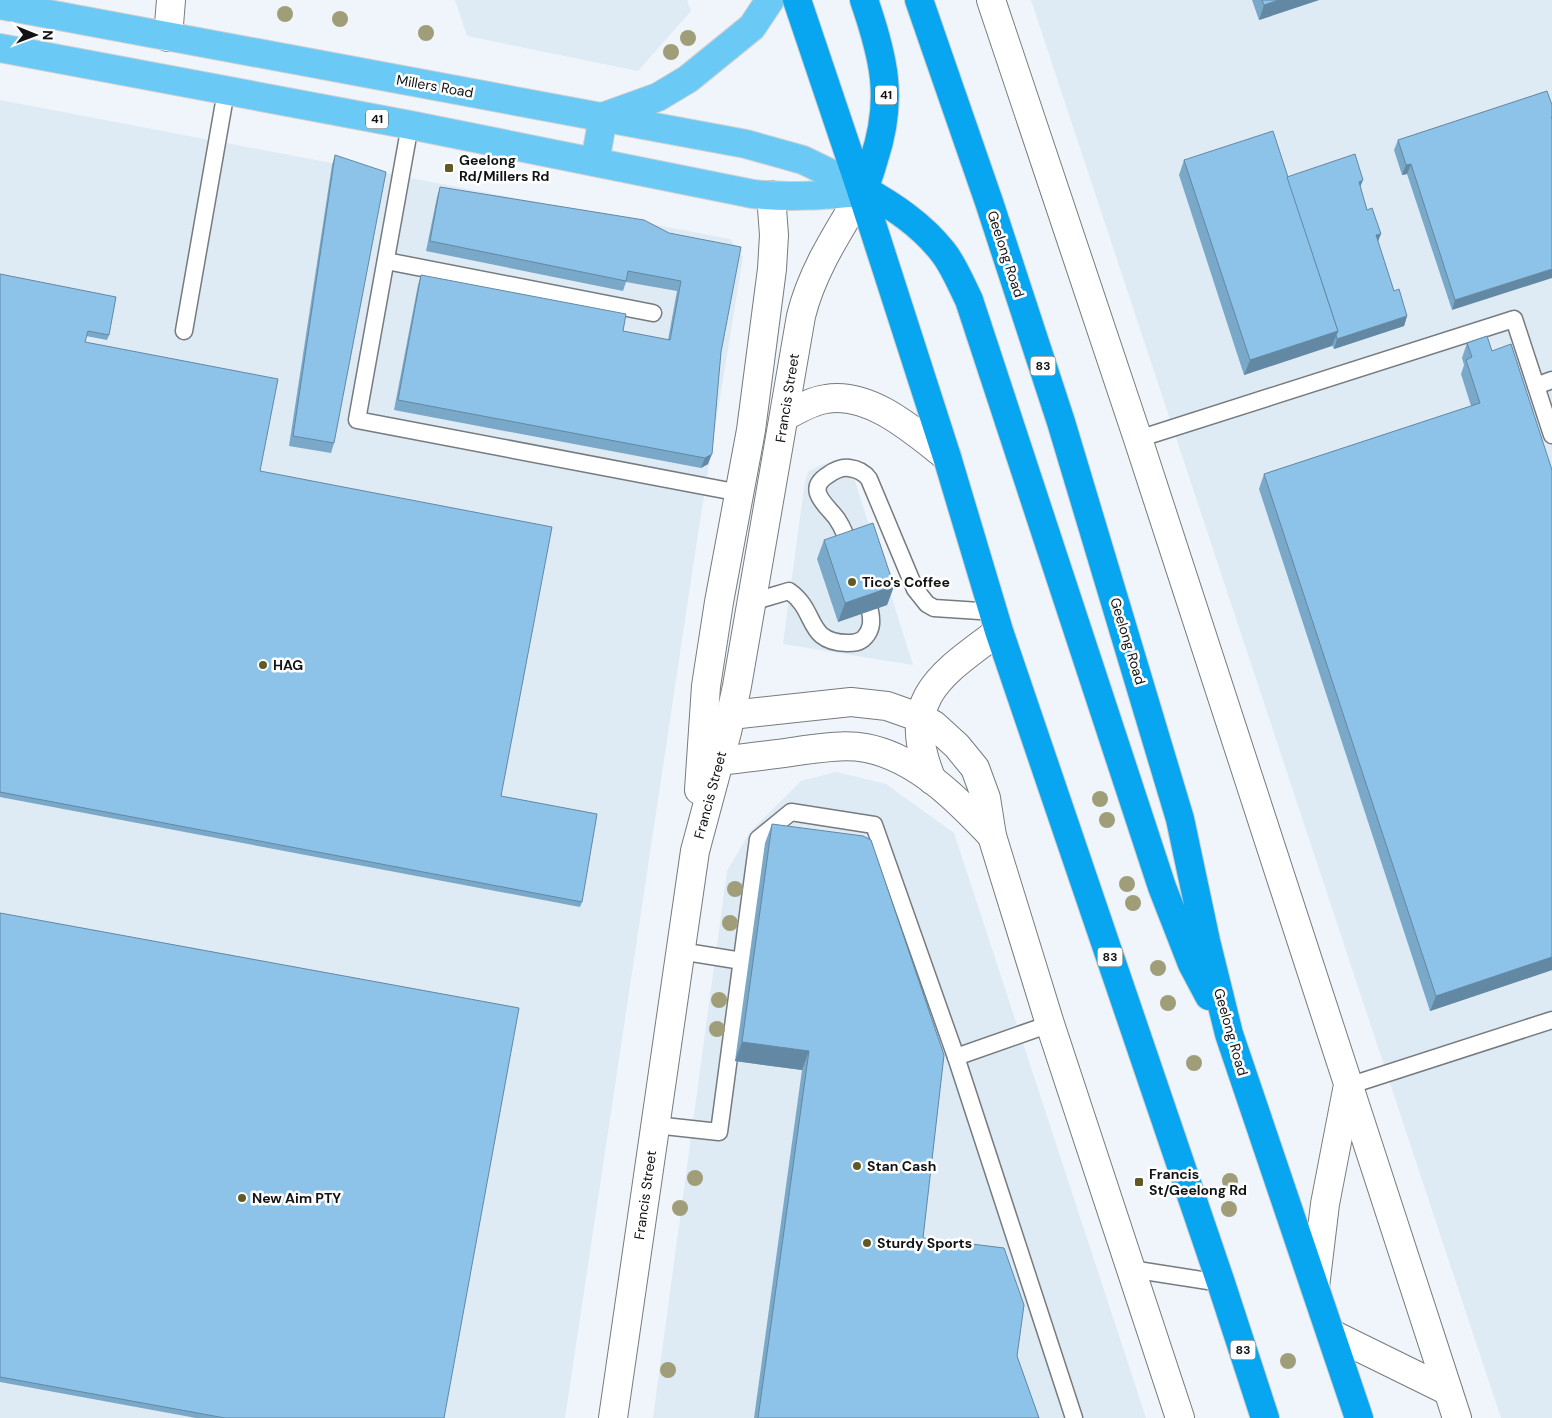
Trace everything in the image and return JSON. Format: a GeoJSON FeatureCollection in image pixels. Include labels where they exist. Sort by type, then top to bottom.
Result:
{"type":"FeatureCollection","features":[{"type":"Feature","properties":{"kind":"highway","name":"83"},"geometry":{"type":"LineString","coordinates":[[798,0],[862,189],[997,622],[1265,1418]]}},
{"type":"Feature","properties":{"kind":"highway","name":"41"},"geometry":{"type":"LineString","coordinates":[[862,189],[882,136],[886,91],[881,55],[864,0]]}},
{"type":"Feature","properties":{"kind":"highway","name":"Geelong Road"},"geometry":{"type":"LineString","coordinates":[[919,0],[989,202],[1061,422],[1180,819],[1206,941],[1229,1034],[1359,1418]]}},
{"type":"Feature","properties":{"kind":"highway"},"geometry":{"type":"LineString","coordinates":[[862,189],[893,206],[932,239],[944,253],[969,300],[1165,896],[1192,964],[1229,1034]]}},
{"type":"Feature","properties":{"kind":"main road"},"geometry":{"type":"LineString","coordinates":[[594,162],[604,117],[658,97],[688,79],[752,27],[770,0]]}},
{"type":"Feature","properties":{"kind":"main road","name":"Millers Road"},"geometry":{"type":"LineString","coordinates":[[0,5],[767,149],[803,160],[862,189]]}},
{"type":"Feature","properties":{"kind":"main road","name":"41"},"geometry":{"type":"LineString","coordinates":[[0,48],[410,125],[753,194],[814,196],[862,189]]}},
{"type":"Feature","properties":{"kind":"street"},"geometry":{"type":"LineString","coordinates":[[168,37],[171,0]]}},
{"type":"Feature","properties":{"kind":"street","name":"Geelong Road"},"geometry":{"type":"LineString","coordinates":[[991,0],[1138,439],[1457,1418]]}},
{"type":"Feature","properties":{"kind":"street","name":"Francis Street"},"geometry":{"type":"LineString","coordinates":[[613,1418],[695,851],[731,715],[804,304],[820,264],[862,189]]}},
{"type":"Feature","properties":{"kind":"street"},"geometry":{"type":"LineString","coordinates":[[695,851],[708,669],[757,394],[772,269],[774,235],[771,195]]}},
{"type":"Feature","properties":{"kind":"street"},"geometry":{"type":"LineString","coordinates":[[784,417],[820,400],[836,398],[855,401],[872,406],[890,415],[947,457]]}},
{"type":"Feature","properties":{"kind":"street"},"geometry":{"type":"LineString","coordinates":[[740,493],[770,498]]}},
{"type":"Feature","properties":{"kind":"street"},"geometry":{"type":"LineString","coordinates":[[932,780],[923,750],[921,718],[926,699],[937,682],[997,622]]}},
{"type":"Feature","properties":{"kind":"street"},"geometry":{"type":"LineString","coordinates":[[702,736],[731,715],[862,703],[887,706],[921,718],[948,737],[975,768],[986,798],[992,836],[1050,1024],[1180,1418]]}},
{"type":"Feature","properties":{"kind":"street"},"geometry":{"type":"LineString","coordinates":[[702,736],[719,761],[826,748],[856,747],[867,748],[892,756],[932,780],[965,808],[992,836]]}},
{"type":"Feature","properties":{"kind":"street","name":"Geelong Road"},"geometry":{"type":"LineString","coordinates":[[1315,1287],[1325,1204],[1348,1086]]}},
{"type":"Feature","properties":{"kind":"street"},"geometry":{"type":"LineString","coordinates":[[1332,1334],[1448,1391]]}},
{"type":"Feature","properties":{"kind":"lane"},"geometry":{"type":"LineString","coordinates":[[184,331],[226,91]]}},
{"type":"Feature","properties":{"kind":"lane"},"geometry":{"type":"LineString","coordinates":[[410,125],[357,420],[740,493]]}},
{"type":"Feature","properties":{"kind":"lane"},"geometry":{"type":"LineString","coordinates":[[386,261],[653,313]]}},
{"type":"Feature","properties":{"kind":"lane"},"geometry":{"type":"LineString","coordinates":[[1138,439],[1514,319],[1552,434]]}},
{"type":"Feature","properties":{"kind":"lane"},"geometry":{"type":"LineString","coordinates":[[1536,386],[1552,380]]}},
{"type":"Feature","properties":{"kind":"lane"},"geometry":{"type":"LineString","coordinates":[[849,548],[840,524],[820,500],[818,493],[822,478],[842,467],[858,470],[869,479],[915,589],[927,604],[997,622]]}},
{"type":"Feature","properties":{"kind":"lane"},"geometry":{"type":"LineString","coordinates":[[752,602],[789,591],[803,605],[819,634],[827,640],[839,643],[854,643],[862,639],[871,626],[870,611]]}},
{"type":"Feature","properties":{"kind":"lane"},"geometry":{"type":"LineString","coordinates":[[655,1125],[719,1132],[758,839],[791,812],[874,825],[956,1057],[1074,1418]]}},
{"type":"Feature","properties":{"kind":"lane"},"geometry":{"type":"LineString","coordinates":[[680,951],[742,961]]}},
{"type":"Feature","properties":{"kind":"lane"},"geometry":{"type":"LineString","coordinates":[[1348,1086],[1552,1020]]}},
{"type":"Feature","properties":{"kind":"lane"},"geometry":{"type":"LineString","coordinates":[[956,1057],[1050,1024]]}},
{"type":"Feature","properties":{"kind":"lane"},"geometry":{"type":"LineString","coordinates":[[1131,1269],[1221,1283]]}},
{"type":"Feature","properties":{"kind":"shaded area"},"geometry":{"type":"Polygon","coordinates":[[[455,0],[687,0],[691,11],[638,71],[467,36],[455,0]]]}},
{"type":"Feature","properties":{"kind":"shaded area"},"geometry":{"type":"Polygon","coordinates":[[[1031,0],[1552,0],[1552,1418],[1501,1418],[1031,0]]]}},
{"type":"Feature","properties":{"kind":"shaded area"},"geometry":{"type":"Polygon","coordinates":[[[0,100],[730,239],[743,257],[699,527],[565,1418],[0,1418],[0,100]]]}},
{"type":"Feature","properties":{"kind":"shaded area"},"geometry":{"type":"Polygon","coordinates":[[[848,459],[913,665],[783,644],[805,481],[808,472],[836,460],[848,459]]]}},
{"type":"Feature","properties":{"kind":"shaded area"},"geometry":{"type":"Polygon","coordinates":[[[836,772],[886,784],[954,833],[1146,1418],[653,1418],[727,871],[750,832],[801,781],[836,772]]]}},
{"type":"Feature","properties":{"kind":"building"},"geometry":{"type":"Polygon","coordinates":[[[1262,0],[1279,0],[1264,5],[1262,0]]]}},
{"type":"Feature","properties":{"kind":"building"},"geometry":{"type":"Polygon","coordinates":[[[1547,91],[1552,105],[1552,269],[1455,300],[1411,164],[1406,165],[1398,140],[1547,91]]]}},
{"type":"Feature","properties":{"kind":"building"},"geometry":{"type":"Polygon","coordinates":[[[1273,131],[1338,331],[1250,360],[1184,160],[1273,131]]]}},
{"type":"Feature","properties":{"kind":"building"},"geometry":{"type":"Polygon","coordinates":[[[1355,154],[1363,180],[1359,182],[1367,210],[1372,208],[1381,234],[1376,235],[1394,291],[1399,289],[1407,316],[1337,339],[1338,331],[1287,177],[1355,154]]]}},
{"type":"Feature","properties":{"kind":"building"},"geometry":{"type":"Polygon","coordinates":[[[335,155],[386,172],[334,443],[293,436],[335,155]]]}},
{"type":"Feature","properties":{"kind":"building"},"geometry":{"type":"Polygon","coordinates":[[[440,187],[644,220],[669,233],[741,247],[721,352],[712,454],[705,458],[398,400],[421,275],[626,314],[623,331],[670,340],[681,281],[628,271],[626,281],[430,241],[440,187]]]}},
{"type":"Feature","properties":{"kind":"building","name":"HAG"},"geometry":{"type":"Polygon","coordinates":[[[0,274],[116,297],[109,335],[88,331],[85,342],[278,379],[260,471],[552,527],[501,796],[597,814],[582,902],[0,792],[0,274]]]}},
{"type":"Feature","properties":{"kind":"building"},"geometry":{"type":"Polygon","coordinates":[[[1487,336],[1492,351],[1511,344],[1552,470],[1552,957],[1436,996],[1264,474],[1480,403],[1466,360],[1472,357],[1467,343],[1487,336]]]}},
{"type":"Feature","properties":{"kind":"building"},"geometry":{"type":"Polygon","coordinates":[[[873,523],[894,586],[845,603],[824,540],[873,523]]]}},
{"type":"Feature","properties":{"kind":"building","name":"Stan Cash"},"geometry":{"type":"Polygon","coordinates":[[[772,824],[863,836],[871,840],[944,1055],[923,1238],[1004,1248],[1024,1305],[1017,1356],[1039,1418],[758,1418],[809,1051],[742,1042],[772,824]]]}},
{"type":"Feature","properties":{"kind":"building","name":"New Aim PTY"},"geometry":{"type":"Polygon","coordinates":[[[0,913],[519,1008],[444,1418],[225,1418],[0,1377],[0,913]]]}},
{"type":"Feature","properties":{"kind":"place","name":"Geelong Rd/Millers Rd"},"geometry":{"type":"Point","coordinates":[449,168]}},
{"type":"Feature","properties":{"kind":"place","name":"Tico's Coffee"},"geometry":{"type":"Point","coordinates":[852,582]}},
{"type":"Feature","properties":{"kind":"place","name":"HAG"},"geometry":{"type":"Point","coordinates":[263,665]}},
{"type":"Feature","properties":{"kind":"place","name":"Stan Cash"},"geometry":{"type":"Point","coordinates":[857,1166]}},
{"type":"Feature","properties":{"kind":"place","name":"Francis St/Geelong Rd"},"geometry":{"type":"Point","coordinates":[1139,1182]}},
{"type":"Feature","properties":{"kind":"place","name":"New Aim PTY"},"geometry":{"type":"Point","coordinates":[242,1198]}},
{"type":"Feature","properties":{"kind":"place","name":"Sturdy Sports"},"geometry":{"type":"Point","coordinates":[867,1243]}}]}
